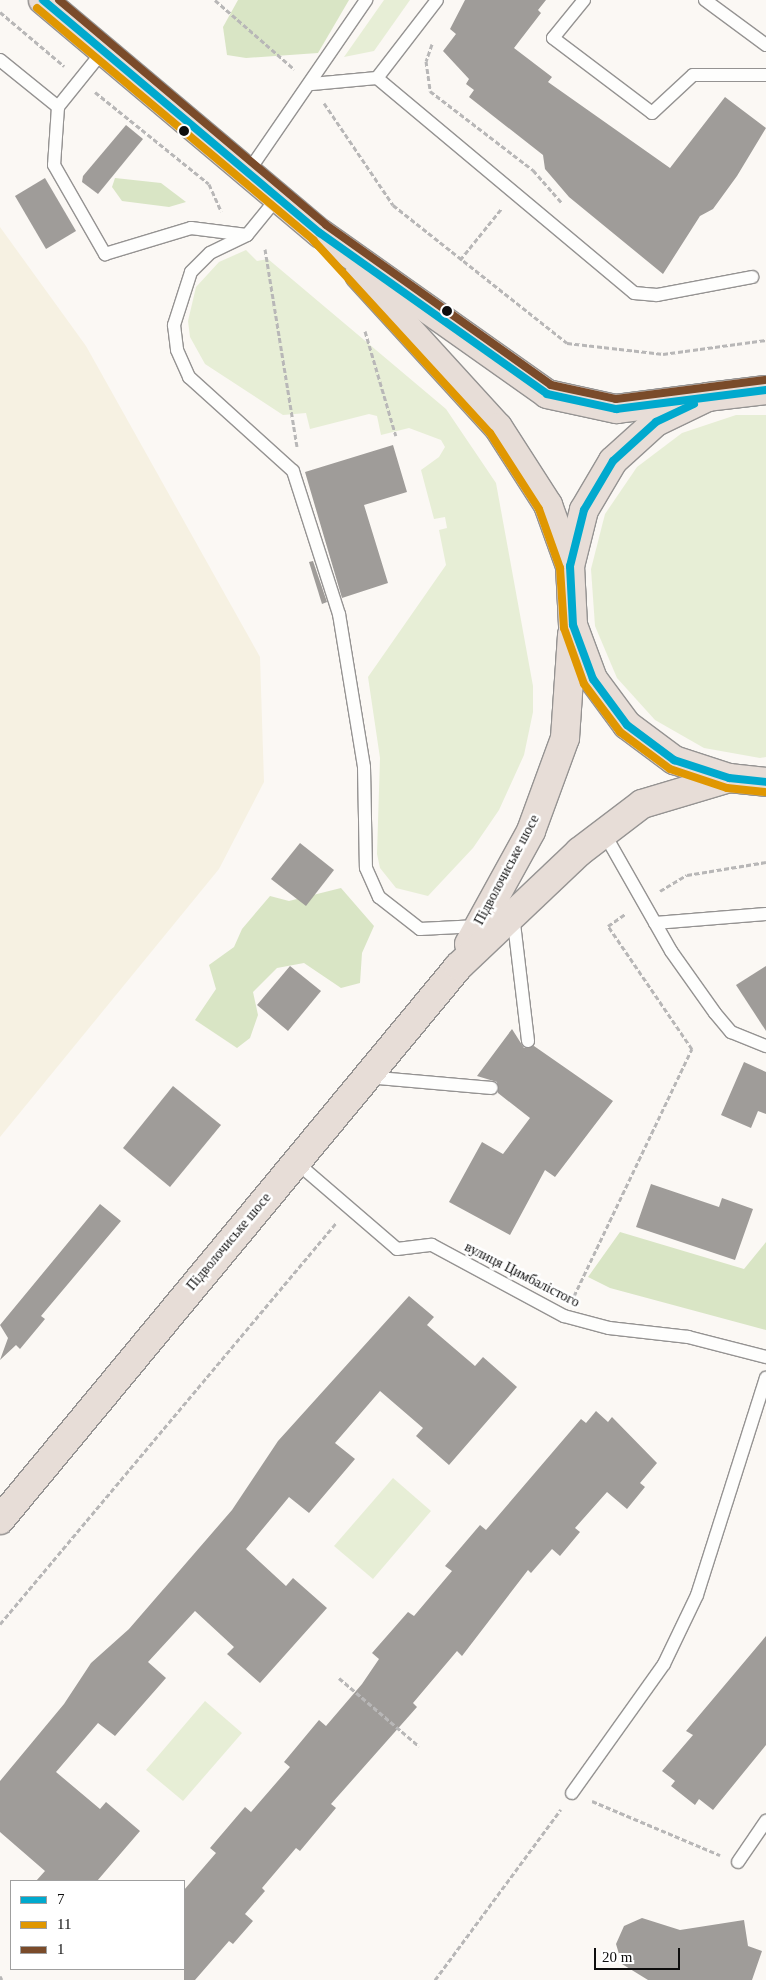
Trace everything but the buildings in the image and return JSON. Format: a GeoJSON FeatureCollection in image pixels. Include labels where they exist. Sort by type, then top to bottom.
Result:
{"type":"FeatureCollection","features":[{"type":"Feature","properties":{"kind":"highway"},"geometry":{"type":"LineString","coordinates":[[42,0],[320,233],[547,394],[616,409],[766,390]]}},
{"type":"Feature","properties":{"kind":"highway"},"geometry":{"type":"LineString","coordinates":[[320,233],[498,427],[548,505],[570,566],[573,625],[593,679],[627,726],[674,760],[728,778],[766,782]]}},
{"type":"Feature","properties":{"kind":"highway"},"geometry":{"type":"LineString","coordinates":[[570,566],[584,510],[614,461],[656,422],[708,397]]}},
{"type":"Feature","properties":{"kind":"highway","name":"Підволочиське шосе"},"geometry":{"type":"LineString","coordinates":[[459,966],[478,926],[531,831],[565,738],[573,625]]}},
{"type":"Feature","properties":{"kind":"highway","name":"Підволочиське шосе"},"geometry":{"type":"LineString","coordinates":[[0,1519],[459,966],[513,912],[604,833],[642,804],[728,778]]}},
{"type":"Feature","properties":{"kind":"lane"},"geometry":{"type":"LineString","coordinates":[[248,172],[312,84],[366,0]]}},
{"type":"Feature","properties":{"kind":"lane"},"geometry":{"type":"LineString","coordinates":[[377,78],[437,0]]}},
{"type":"Feature","properties":{"kind":"lane"},"geometry":{"type":"LineString","coordinates":[[584,0],[553,38],[652,112],[693,76],[766,75]]}},
{"type":"Feature","properties":{"kind":"lane"},"geometry":{"type":"LineString","coordinates":[[705,0],[766,44]]}},
{"type":"Feature","properties":{"kind":"lane"},"geometry":{"type":"LineString","coordinates":[[103,51],[58,106],[54,165],[105,254],[191,228],[247,235]]}},
{"type":"Feature","properties":{"kind":"lane"},"geometry":{"type":"LineString","coordinates":[[0,60],[58,106]]}},
{"type":"Feature","properties":{"kind":"lane"},"geometry":{"type":"LineString","coordinates":[[312,84],[377,78],[634,293],[657,295],[752,277]]}},
{"type":"Feature","properties":{"kind":"lane"},"geometry":{"type":"LineString","coordinates":[[278,197],[247,235],[210,253],[191,272],[174,325],[177,350],[189,376],[293,471],[342,631],[364,766],[366,868],[379,897],[420,929],[478,926]]}},
{"type":"Feature","properties":{"kind":"lane"},"geometry":{"type":"LineString","coordinates":[[604,833],[655,923],[730,1032],[766,1046]]}},
{"type":"Feature","properties":{"kind":"lane"},"geometry":{"type":"LineString","coordinates":[[513,912],[528,1042]]}},
{"type":"Feature","properties":{"kind":"lane"},"geometry":{"type":"LineString","coordinates":[[655,923],[766,914]]}},
{"type":"Feature","properties":{"kind":"lane"},"geometry":{"type":"LineString","coordinates":[[367,1077],[492,1088]]}},
{"type":"Feature","properties":{"kind":"lane","name":"вулиця Цимбалістого"},"geometry":{"type":"LineString","coordinates":[[296,1162],[397,1248],[432,1246],[564,1316],[609,1328],[688,1337],[766,1357]]}},
{"type":"Feature","properties":{"kind":"lane"},"geometry":{"type":"LineString","coordinates":[[572,1793],[664,1664],[697,1595],[766,1378]]}},
{"type":"Feature","properties":{"kind":"lane"},"geometry":{"type":"LineString","coordinates":[[738,1862],[766,1821]]}},
{"type":"Feature","properties":{"kind":"path"},"geometry":{"type":"LineString","coordinates":[[215,0],[312,84],[393,205],[566,343],[663,354],[766,340]]}},
{"type":"Feature","properties":{"kind":"path"},"geometry":{"type":"LineString","coordinates":[[0,12],[80,80],[209,184],[228,220]]}},
{"type":"Feature","properties":{"kind":"path"},"geometry":{"type":"LineString","coordinates":[[435,34],[426,61],[430,91],[533,170],[564,205]]}},
{"type":"Feature","properties":{"kind":"path"},"geometry":{"type":"LineString","coordinates":[[460,260],[514,193]]}},
{"type":"Feature","properties":{"kind":"path"},"geometry":{"type":"LineString","coordinates":[[265,250],[298,440],[293,471]]}},
{"type":"Feature","properties":{"kind":"path"},"geometry":{"type":"LineString","coordinates":[[365,331],[396,436]]}},
{"type":"Feature","properties":{"kind":"path"},"geometry":{"type":"LineString","coordinates":[[564,1316],[692,1049],[608,926],[643,901],[687,875],[766,862]]}},
{"type":"Feature","properties":{"kind":"path"},"geometry":{"type":"LineString","coordinates":[[0,1624],[349,1207]]}},
{"type":"Feature","properties":{"kind":"path"},"geometry":{"type":"LineString","coordinates":[[339,1678],[419,1746]]}},
{"type":"Feature","properties":{"kind":"path"},"geometry":{"type":"LineString","coordinates":[[436,1980],[572,1793],[738,1862]]}},
{"type":"Feature","properties":{"kind":"path"},"geometry":{"type":"LineString","coordinates":[[0,1976],[2,1980]]}},
{"type":"Feature","properties":{"kind":"shaded area"},"geometry":{"type":"Polygon","coordinates":[[[0,227],[86,346],[260,657],[264,782],[219,869],[0,1137],[0,227]]]}},
{"type":"Feature","properties":{"kind":"green space"},"geometry":{"type":"Polygon","coordinates":[[[238,0],[349,0],[318,53],[246,58],[227,55],[223,27],[238,0]]]}},
{"type":"Feature","properties":{"kind":"green space"},"geometry":{"type":"Polygon","coordinates":[[[384,0],[410,0],[374,51],[344,57],[384,0]]]}},
{"type":"Feature","properties":{"kind":"green space"},"geometry":{"type":"Polygon","coordinates":[[[115,178],[161,183],[186,202],[169,207],[122,201],[112,187],[115,178]]]}},
{"type":"Feature","properties":{"kind":"green space"},"geometry":{"type":"Polygon","coordinates":[[[246,250],[257,261],[268,259],[446,409],[496,483],[533,686],[533,712],[524,755],[499,810],[473,848],[428,896],[396,888],[380,868],[377,854],[380,758],[368,677],[446,565],[439,530],[447,528],[445,517],[434,519],[421,470],[439,457],[445,447],[441,440],[409,428],[381,435],[377,416],[369,414],[310,429],[306,413],[283,415],[205,364],[190,337],[188,321],[196,287],[219,262],[246,250]]]}},
{"type":"Feature","properties":{"kind":"green space"},"geometry":{"type":"Polygon","coordinates":[[[736,415],[766,415],[766,757],[760,758],[704,748],[655,720],[617,678],[595,626],[591,569],[605,514],[637,467],[682,433],[736,415]]]}},
{"type":"Feature","properties":{"kind":"green space"},"geometry":{"type":"Polygon","coordinates":[[[341,888],[374,926],[362,953],[360,983],[341,988],[304,963],[277,968],[253,992],[258,1015],[250,1038],[237,1048],[195,1020],[216,989],[209,965],[234,947],[242,929],[270,896],[289,901],[341,888]]]}},
{"type":"Feature","properties":{"kind":"green space"},"geometry":{"type":"Polygon","coordinates":[[[620,1232],[744,1269],[766,1242],[766,1330],[610,1288],[588,1277],[620,1232]]]}},
{"type":"Feature","properties":{"kind":"green space"},"geometry":{"type":"Polygon","coordinates":[[[393,1478],[431,1511],[373,1579],[334,1546],[393,1478]]]}},
{"type":"Feature","properties":{"kind":"green space"},"geometry":{"type":"Polygon","coordinates":[[[205,1701],[242,1733],[183,1801],[146,1770],[205,1701]]]}},
{"type":"Feature","properties":{"kind":"transit line","name":"7"},"geometry":{"type":"LineString","coordinates":[[43,0],[320,233],[547,394],[616,409],[766,390]]}},
{"type":"Feature","properties":{"kind":"transit line","name":"1"},"geometry":{"type":"LineString","coordinates":[[59,0],[326,225],[551,385],[616,399],[765,380]]}},
{"type":"Feature","properties":{"kind":"transit line","name":"11"},"geometry":{"type":"LineString","coordinates":[[37,8],[313,240],[490,433],[539,509],[560,568],[564,628],[584,684],[620,732],[670,769],[727,788],[765,792]]}},
{"type":"Feature","properties":{"kind":"transit line","name":"7"},"geometry":{"type":"LineString","coordinates":[[694,404],[656,422],[613,461],[584,510],[570,566],[573,625],[593,679],[627,725],[674,760],[729,778],[766,782]]}}]}
